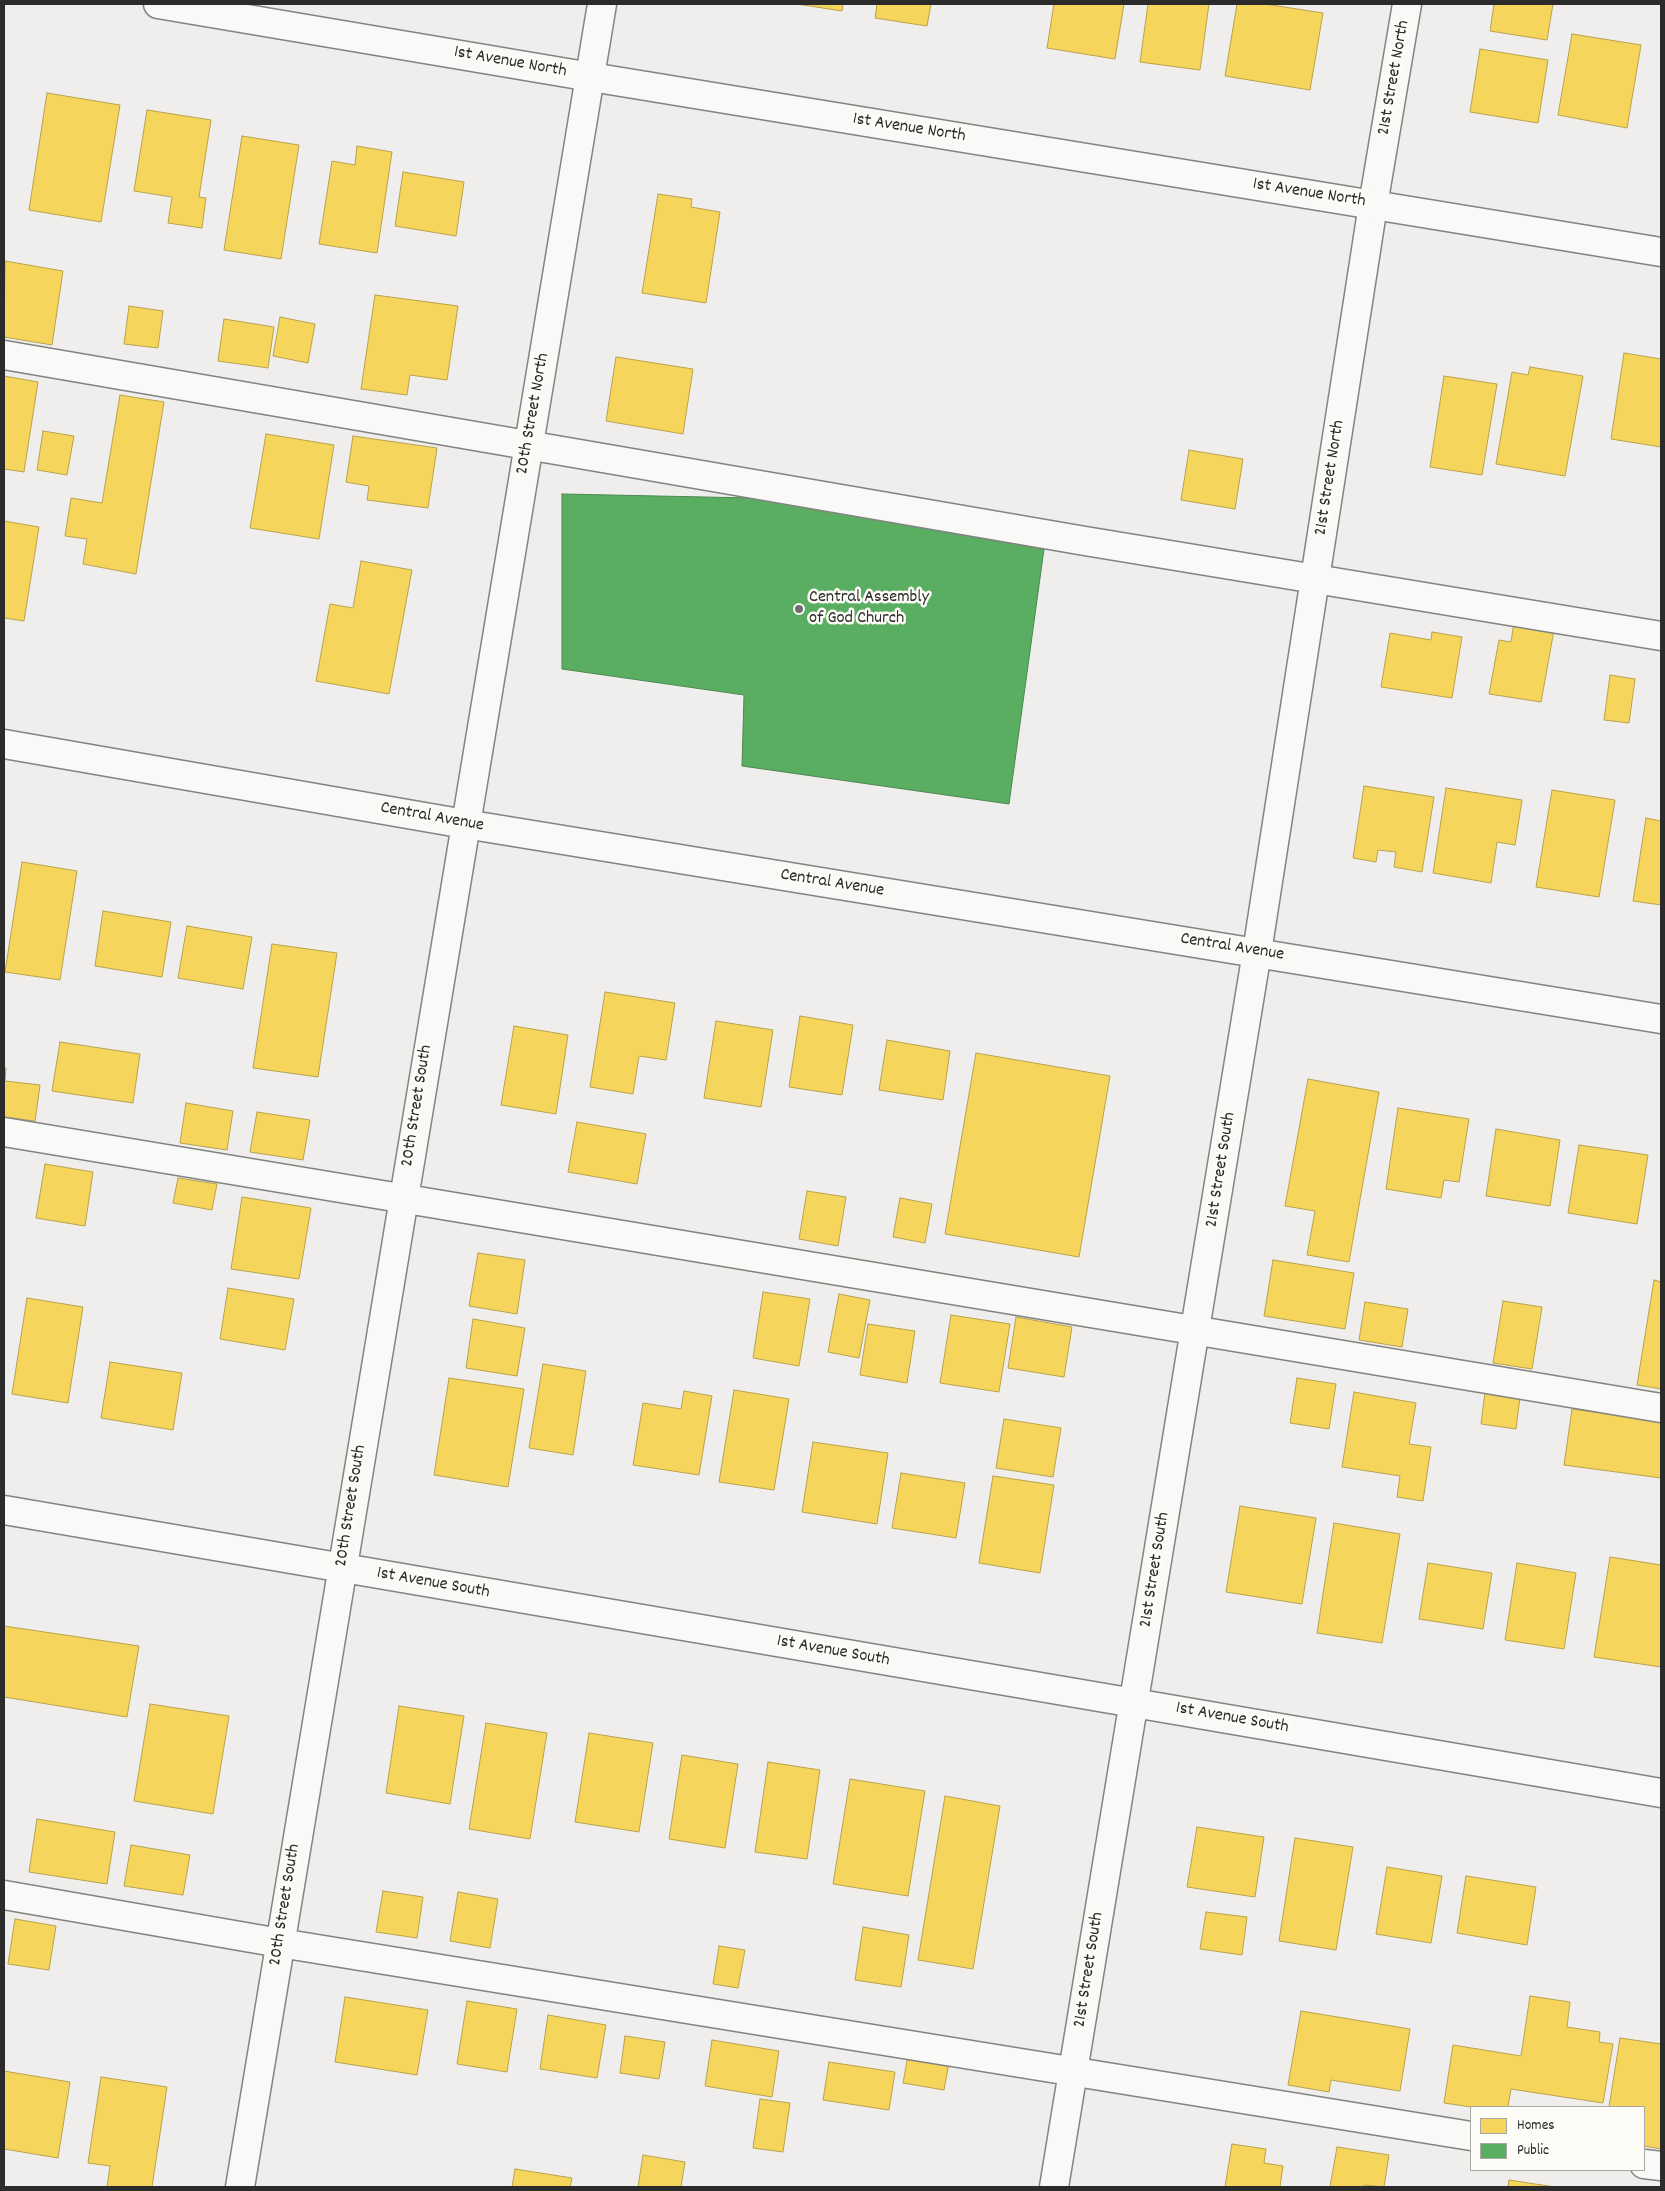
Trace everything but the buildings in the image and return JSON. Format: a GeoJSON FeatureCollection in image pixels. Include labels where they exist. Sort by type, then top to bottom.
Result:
{"type":"FeatureCollection","features":[{"type":"Feature","properties":{"kind":"street","name":"1st Avenue North"},"geometry":{"type":"LineString","coordinates":[[158,4],[591,77],[1661,252]]}},
{"type":"Feature","properties":{"kind":"street","name":"20th Street North"},"geometry":{"type":"LineString","coordinates":[[465,824],[602,4]]}},
{"type":"Feature","properties":{"kind":"street","name":"21st Street North"},"geometry":{"type":"LineString","coordinates":[[1257,952],[1373,205],[1408,4]]}},
{"type":"Feature","properties":{"kind":"street"},"geometry":{"type":"LineString","coordinates":[[4,355],[528,446],[1661,636]]}},
{"type":"Feature","properties":{"kind":"street","name":"Central Avenue"},"geometry":{"type":"LineString","coordinates":[[4,744],[465,824],[1661,1019]]}},
{"type":"Feature","properties":{"kind":"street","name":"20th Street South"},"geometry":{"type":"LineString","coordinates":[[240,2187],[465,824]]}},
{"type":"Feature","properties":{"kind":"street","name":"21st Street South"},"geometry":{"type":"LineString","coordinates":[[1054,2187],[1257,952]]}},
{"type":"Feature","properties":{"kind":"street"},"geometry":{"type":"LineString","coordinates":[[4,1132],[1196,1329],[1661,1408]]}},
{"type":"Feature","properties":{"kind":"street","name":"1st Avenue South"},"geometry":{"type":"LineString","coordinates":[[4,1510],[1661,1793]]}},
{"type":"Feature","properties":{"kind":"street"},"geometry":{"type":"LineString","coordinates":[[4,1895],[280,1943],[1470,2136]]}},
{"type":"Feature","properties":{"kind":"street"},"geometry":{"type":"LineString","coordinates":[[1645,2164],[1661,2166]]}},
{"type":"Feature","properties":{"kind":"place","name":"Central Assembly of God Church"},"geometry":{"type":"Point","coordinates":[799,609]}}]}
